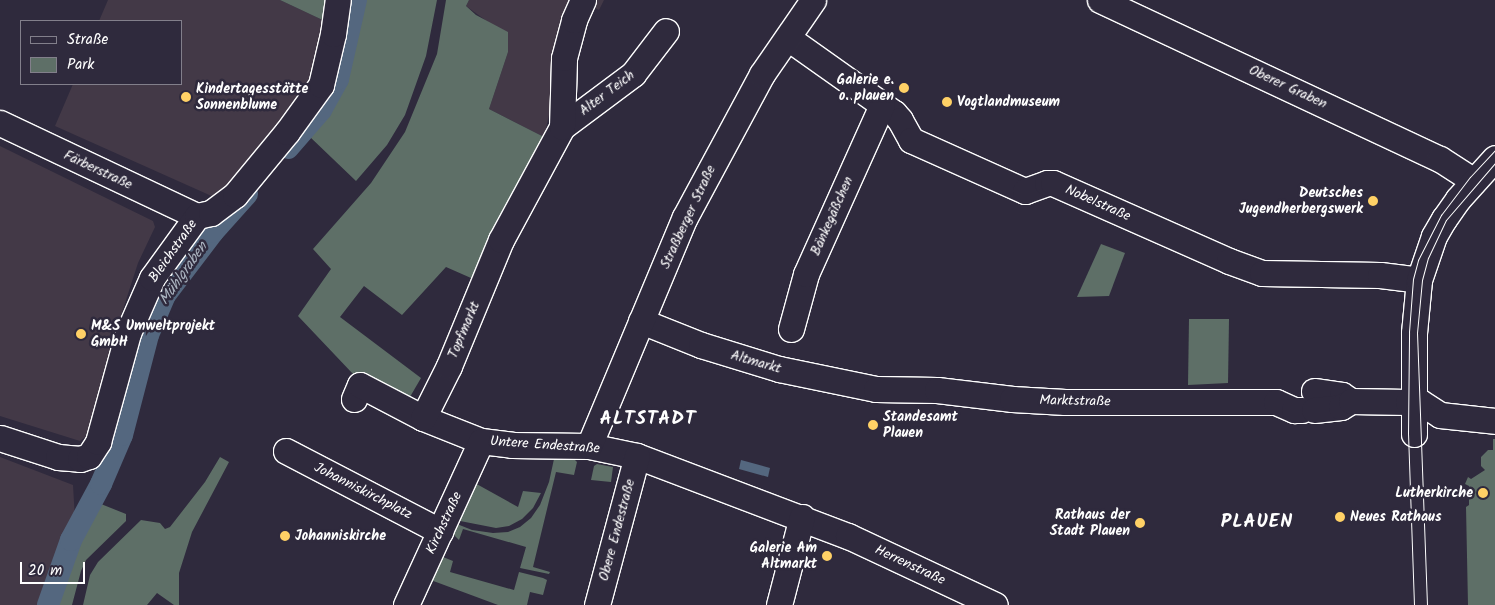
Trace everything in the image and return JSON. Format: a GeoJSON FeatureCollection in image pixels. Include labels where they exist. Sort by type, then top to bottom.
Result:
{"type":"FeatureCollection","features":[{"type":"Feature","properties":{"kind":"street","name":"Bleichstraße"},"geometry":{"type":"LineString","coordinates":[[0,438],[58,457],[80,459],[89,456],[98,442],[128,333],[152,278],[197,216],[211,213],[235,195],[287,132],[321,85],[334,34],[338,0]]}},
{"type":"Feature","properties":{"kind":"street","name":"Alter Teich"},"geometry":{"type":"LineString","coordinates":[[562,127],[564,58],[574,20],[584,0]]}},
{"type":"Feature","properties":{"kind":"street","name":"Straßberger Straße"},"geometry":{"type":"LineString","coordinates":[[588,446],[686,217],[762,74],[813,0]]}},
{"type":"Feature","properties":{"kind":"street","name":"Oberer Graben"},"geometry":{"type":"LineString","coordinates":[[1100,0],[1440,159],[1474,181]]}},
{"type":"Feature","properties":{"kind":"street","name":"Alter Teich"},"geometry":{"type":"LineString","coordinates":[[501,240],[562,127],[633,74],[666,31]]}},
{"type":"Feature","properties":{"kind":"street","name":"Nobelstraße"},"geometry":{"type":"LineString","coordinates":[[788,38],[882,105],[900,120],[911,140],[1025,190],[1053,183],[1244,268],[1262,272],[1380,275],[1419,280]]}},
{"type":"Feature","properties":{"kind":"street","name":"Bänkegäßchen"},"geometry":{"type":"LineString","coordinates":[[791,329],[806,274],[882,105]]}},
{"type":"Feature","properties":{"kind":"street","name":"Färberstraße"},"geometry":{"type":"LineString","coordinates":[[0,124],[197,216]]}},
{"type":"Feature","properties":{"kind":"street"},"geometry":{"type":"LineString","coordinates":[[1414,434],[1414,333],[1419,280],[1434,236],[1458,199],[1495,158]]}},
{"type":"Feature","properties":{"kind":"street","name":"Topfmarkt"},"geometry":{"type":"LineString","coordinates":[[423,418],[449,366],[501,240]]}},
{"type":"Feature","properties":{"kind":"street","name":"Altmarkt"},"geometry":{"type":"LineString","coordinates":[[641,321],[701,345],[770,366],[876,389]]}},
{"type":"Feature","properties":{"kind":"street","name":"Untere Endestraße"},"geometry":{"type":"LineString","coordinates":[[354,399],[360,385],[423,418],[481,441],[512,445],[588,446],[637,456]]}},
{"type":"Feature","properties":{"kind":"street","name":"Marktstraße"},"geometry":{"type":"LineString","coordinates":[[876,389],[937,390],[1012,399],[1065,402],[1276,402],[1294,410],[1307,401],[1341,407],[1351,401],[1413,402]]}},
{"type":"Feature","properties":{"kind":"street"},"geometry":{"type":"LineString","coordinates":[[1413,402],[1420,402],[1440,415],[1495,421]]}},
{"type":"Feature","properties":{"kind":"street","name":"Kirchstraße"},"geometry":{"type":"LineString","coordinates":[[406,605],[481,441]]}},
{"type":"Feature","properties":{"kind":"street","name":"Johanniskirchplatz"},"geometry":{"type":"LineString","coordinates":[[286,451],[440,531]]}},
{"type":"Feature","properties":{"kind":"street"},"geometry":{"type":"LineString","coordinates":[[637,456],[813,521],[779,605]]}},
{"type":"Feature","properties":{"kind":"street","name":"Obere Endestraße"},"geometry":{"type":"LineString","coordinates":[[597,605],[637,456]]}},
{"type":"Feature","properties":{"kind":"street","name":"Herrenstraße"},"geometry":{"type":"LineString","coordinates":[[813,521],[995,605]]}},
{"type":"Feature","properties":{"kind":"shaded area","name":"Kindertagesstätte Sonnenblume"},"geometry":{"type":"Polygon","coordinates":[[[108,0],[280,0],[329,23],[324,50],[299,110],[216,198],[55,126],[73,85],[182,85],[182,20],[99,20],[108,0]]]}},
{"type":"Feature","properties":{"kind":"shaded area"},"geometry":{"type":"Polygon","coordinates":[[[469,0],[604,0],[599,10],[592,7],[566,40],[544,137],[489,109],[508,52],[488,22],[466,6],[469,0]]]}},
{"type":"Feature","properties":{"kind":"shaded area"},"geometry":{"type":"Polygon","coordinates":[[[0,146],[153,221],[155,227],[138,263],[115,334],[88,435],[80,441],[0,416],[0,146]]]}},
{"type":"Feature","properties":{"kind":"shaded area"},"geometry":{"type":"Polygon","coordinates":[[[0,457],[73,485],[75,519],[62,541],[42,605],[0,605],[0,457]]]}},
{"type":"Feature","properties":{"kind":"green space"},"geometry":{"type":"Polygon","coordinates":[[[280,0],[333,0],[329,23],[280,0]]]}},
{"type":"Feature","properties":{"kind":"green space"},"geometry":{"type":"Polygon","coordinates":[[[363,0],[437,0],[426,56],[405,115],[387,145],[356,181],[309,136],[335,100],[350,60],[363,0]]]}},
{"type":"Feature","properties":{"kind":"green space"},"geometry":{"type":"Polygon","coordinates":[[[446,0],[469,0],[466,6],[476,15],[508,32],[508,52],[489,109],[544,137],[496,240],[471,278],[446,267],[402,315],[364,286],[340,317],[421,378],[407,402],[353,374],[298,316],[331,269],[313,249],[371,183],[405,132],[437,54],[446,0]]]}},
{"type":"Feature","properties":{"kind":"green space"},"geometry":{"type":"Polygon","coordinates":[[[1101,244],[1125,253],[1109,296],[1077,297],[1101,244]]]}},
{"type":"Feature","properties":{"kind":"green space"},"geometry":{"type":"Polygon","coordinates":[[[1189,319],[1229,319],[1228,383],[1188,385],[1189,319]]]}},
{"type":"Feature","properties":{"kind":"green space"},"geometry":{"type":"Polygon","coordinates":[[[1493,439],[1495,439],[1495,605],[1468,605],[1466,507],[1469,505],[1469,486],[1465,484],[1468,477],[1471,479],[1485,470],[1481,466],[1481,457],[1488,450],[1493,450],[1493,439]]]}},
{"type":"Feature","properties":{"kind":"green space"},"geometry":{"type":"Polygon","coordinates":[[[557,456],[573,458],[577,462],[574,475],[556,472],[533,567],[550,572],[549,574],[520,568],[526,547],[463,529],[459,540],[452,533],[457,524],[472,530],[493,533],[508,532],[520,527],[531,518],[540,505],[549,482],[554,459],[557,456]]]}},
{"type":"Feature","properties":{"kind":"green space"},"geometry":{"type":"Polygon","coordinates":[[[220,457],[229,462],[192,532],[179,573],[179,605],[174,605],[157,593],[147,605],[83,605],[90,575],[98,562],[141,520],[160,523],[165,529],[170,527],[205,482],[220,457]]]}},
{"type":"Feature","properties":{"kind":"green space"},"geometry":{"type":"Polygon","coordinates":[[[597,464],[613,467],[611,482],[591,480],[594,466],[597,464]]]}},
{"type":"Feature","properties":{"kind":"green space"},"geometry":{"type":"Polygon","coordinates":[[[473,482],[518,507],[523,491],[541,493],[533,508],[522,519],[509,526],[496,528],[455,520],[473,482]]]}},
{"type":"Feature","properties":{"kind":"green space"},"geometry":{"type":"Polygon","coordinates":[[[96,502],[126,514],[126,521],[86,560],[81,571],[72,605],[55,605],[78,537],[96,502]]]}},
{"type":"Feature","properties":{"kind":"green space"},"geometry":{"type":"Polygon","coordinates":[[[446,547],[443,557],[453,561],[450,572],[514,590],[519,572],[547,580],[543,595],[530,592],[527,605],[498,605],[428,579],[446,547]]]}},
{"type":"Feature","properties":{"kind":"water"},"geometry":{"type":"Polygon","coordinates":[[[741,460],[770,468],[768,477],[739,469],[741,460]]]}},
{"type":"Feature","properties":{"kind":"waterway","name":"Mühlgraben"},"geometry":{"type":"LineString","coordinates":[[288,148],[321,110],[338,79],[356,0]]}},
{"type":"Feature","properties":{"kind":"waterway","name":"Mühlgraben"},"geometry":{"type":"LineString","coordinates":[[48,605],[71,540],[101,484],[122,435],[148,335],[165,295],[213,232],[247,194]]}},
{"type":"Feature","properties":{"kind":"tram line"},"geometry":{"type":"LineString","coordinates":[[1414,605],[1408,434],[1409,332],[1413,279],[1418,260],[1441,215],[1470,177],[1495,150]]}},
{"type":"Feature","properties":{"kind":"tram line"},"geometry":{"type":"LineString","coordinates":[[1427,605],[1417,333],[1422,280],[1428,258],[1446,220],[1495,163]]}},
{"type":"Feature","properties":{"kind":"place","name":"Galerie e. o. plauen"},"geometry":{"type":"Point","coordinates":[904,88]}},
{"type":"Feature","properties":{"kind":"place","name":"Kindertagesstätte Sonnenblume"},"geometry":{"type":"Point","coordinates":[186,97]}},
{"type":"Feature","properties":{"kind":"place","name":"Vogtlandmuseum"},"geometry":{"type":"Point","coordinates":[947,102]}},
{"type":"Feature","properties":{"kind":"place","name":"Deutsches Jugendherbergswerk"},"geometry":{"type":"Point","coordinates":[1373,201]}},
{"type":"Feature","properties":{"kind":"place","name":"M&S Umweltprojekt GmbH"},"geometry":{"type":"Point","coordinates":[81,334]}},
{"type":"Feature","properties":{"kind":"place","name":"Standesamt Plauen"},"geometry":{"type":"Point","coordinates":[873,425]}},
{"type":"Feature","properties":{"kind":"place","name":"Lutherkirche"},"geometry":{"type":"Point","coordinates":[1483,493]}},
{"type":"Feature","properties":{"kind":"place","name":"Neues Rathaus"},"geometry":{"type":"Point","coordinates":[1340,517]}},
{"type":"Feature","properties":{"kind":"place","name":"Rathaus der Stadt Plauen"},"geometry":{"type":"Point","coordinates":[1140,523]}},
{"type":"Feature","properties":{"kind":"place","name":"Johanniskirche"},"geometry":{"type":"Point","coordinates":[285,536]}},
{"type":"Feature","properties":{"kind":"place","name":"Galerie Am Altmarkt"},"geometry":{"type":"Point","coordinates":[827,556]}},
{"type":"Feature","properties":{"kind":"district","name":"ALTSTADT"},"geometry":{"type":"Point","coordinates":[648,420]}},
{"type":"Feature","properties":{"kind":"district","name":"PLAUEN"},"geometry":{"type":"Point","coordinates":[1257,523]}}]}
